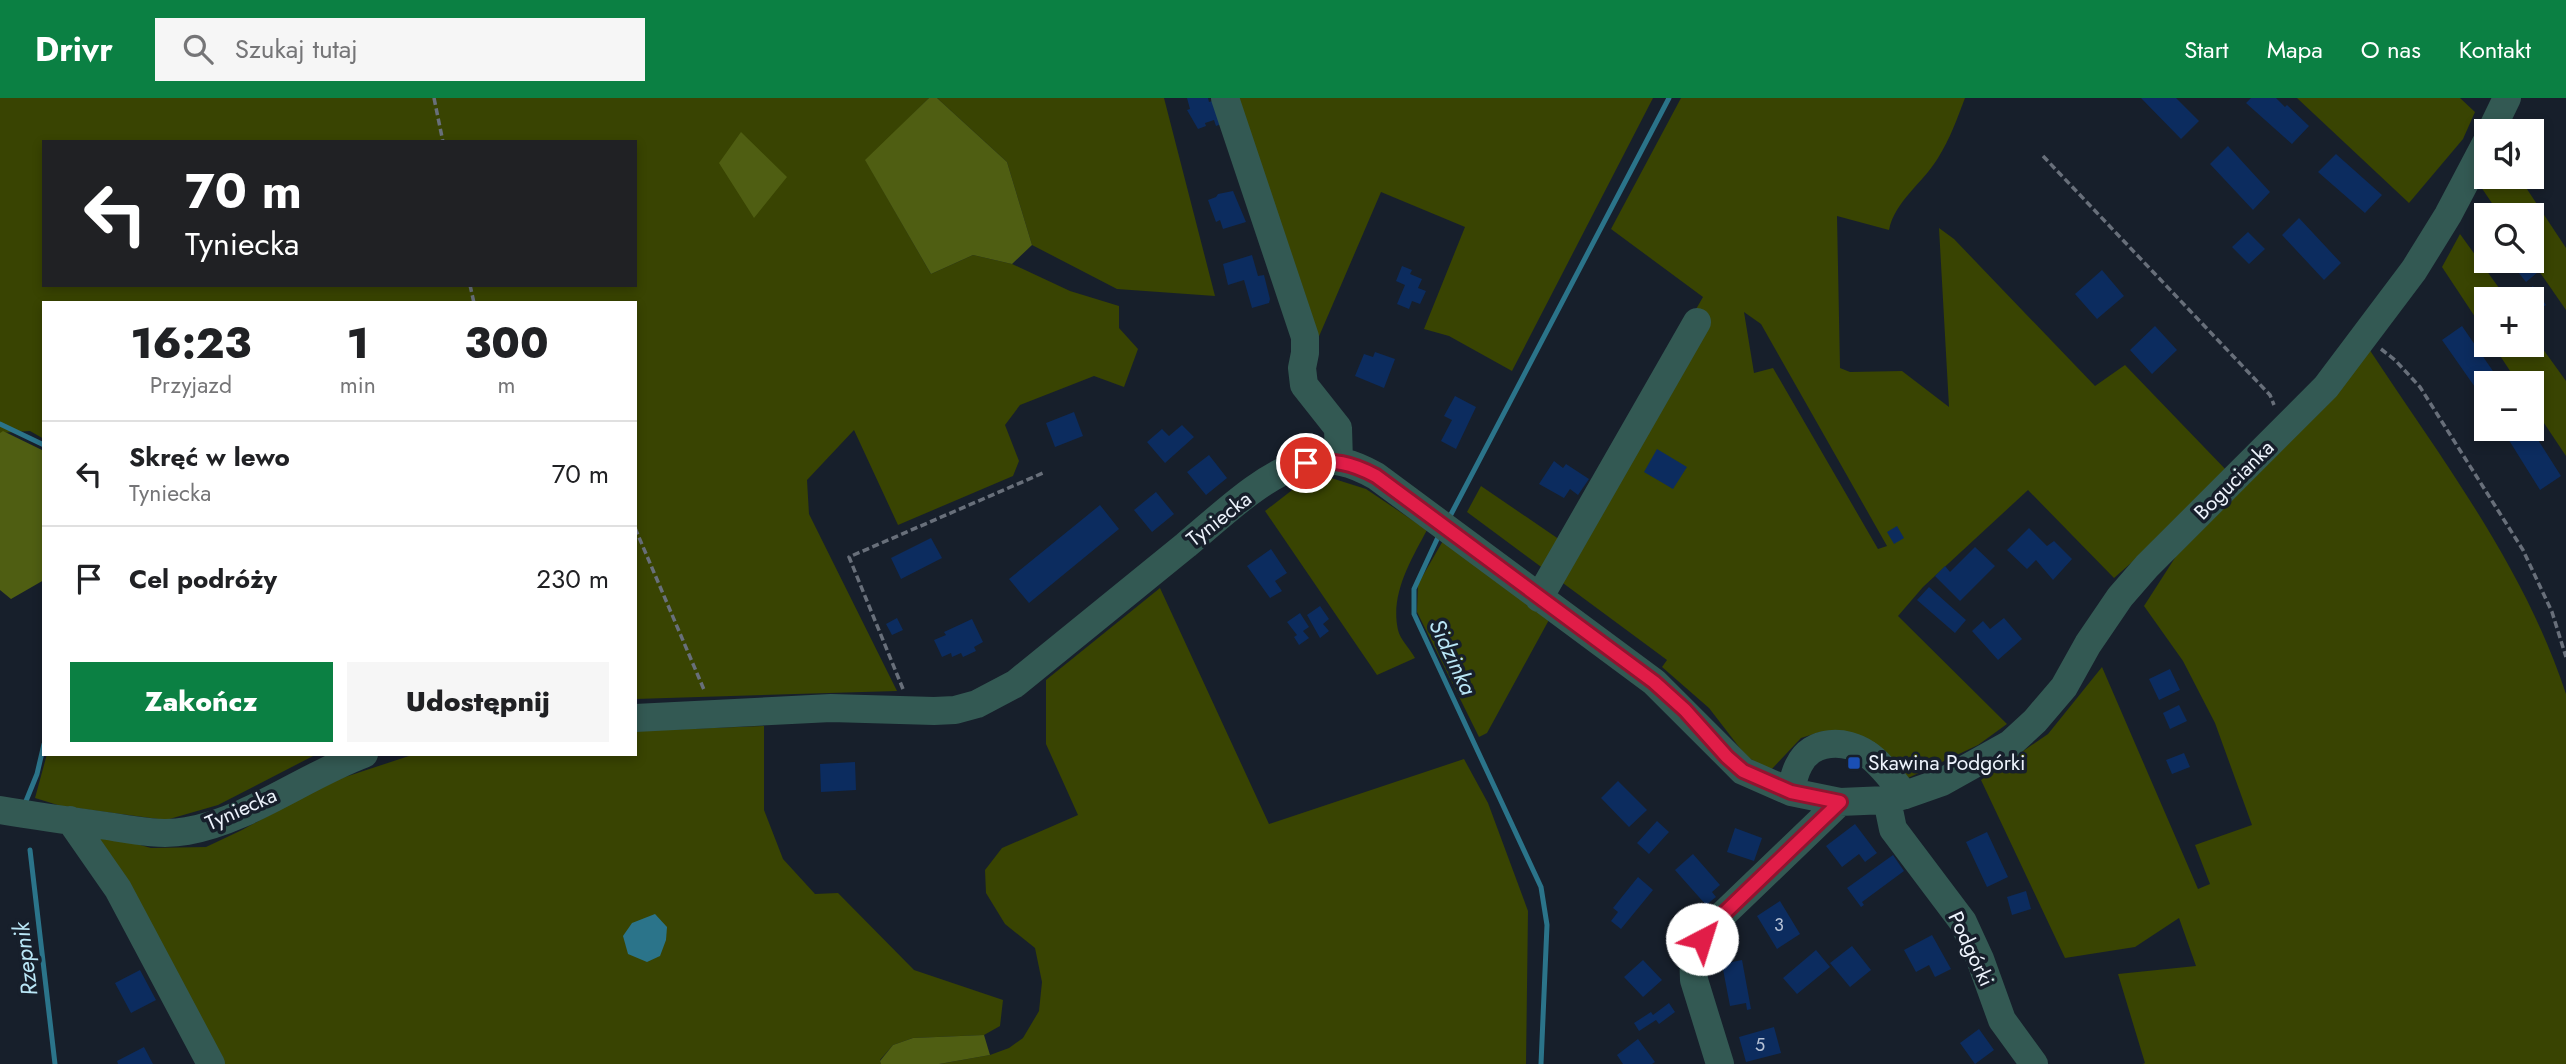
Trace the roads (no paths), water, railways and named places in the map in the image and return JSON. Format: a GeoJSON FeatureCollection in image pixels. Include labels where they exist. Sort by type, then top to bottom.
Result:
{"type":"FeatureCollection","features":[{"type":"Feature","properties":{"kind":"street"},"geometry":{"type":"LineString","coordinates":[[1224,98],[1305,337],[1306,353],[1302,368],[1304,385],[1338,428],[1339,461]]}},
{"type":"Feature","properties":{"kind":"street"},"geometry":{"type":"LineString","coordinates":[[2497,119],[2507,98]]}},
{"type":"Feature","properties":{"kind":"street","name":"Bogucianka"},"geometry":{"type":"LineString","coordinates":[[1942,782],[2010,744],[2035,720],[2064,687],[2088,644],[2120,597],[2147,566],[2326,387],[2414,270],[2474,166]]}},
{"type":"Feature","properties":{"kind":"street"},"geometry":{"type":"LineString","coordinates":[[1539,598],[1697,322]]}},
{"type":"Feature","properties":{"kind":"street","name":"Tyniecka"},"geometry":{"type":"LineString","coordinates":[[637,718],[831,708],[955,710],[995,696],[1015,684],[1221,516],[1273,477],[1306,463],[1339,461],[1358,466],[1376,476],[1654,682],[1685,710],[1743,771],[1791,792],[1840,802],[1896,797],[1942,782]]}},
{"type":"Feature","properties":{"kind":"street"},"geometry":{"type":"LineString","coordinates":[[1791,792],[1799,763],[1812,750],[1830,743],[1858,749],[1868,755],[1896,797]]}},
{"type":"Feature","properties":{"kind":"street","name":"Tyniecka"},"geometry":{"type":"LineString","coordinates":[[33,815],[151,832],[185,832],[210,826],[239,814],[335,765],[359,756]]}},
{"type":"Feature","properties":{"kind":"street","name":"Podgórki"},"geometry":{"type":"LineString","coordinates":[[1896,797],[1894,829],[1963,922],[1980,959],[2002,1020],[2034,1064]]}},
{"type":"Feature","properties":{"kind":"street"},"geometry":{"type":"LineString","coordinates":[[1720,1064],[1694,981],[1693,953],[1712,925],[1840,802]]}},
{"type":"Feature","properties":{"kind":"street","name":"Tyniecka"},"geometry":{"type":"LineString","coordinates":[[33,815],[118,889],[211,1064]]}},
{"type":"Feature","properties":{"kind":"water"},"geometry":{"type":"Polygon","coordinates":[[[655,914],[667,927],[666,940],[660,956],[647,962],[628,954],[623,936],[632,923],[655,914]]]}},
{"type":"Feature","properties":{"kind":"waterway","name":"Sidzinka"},"geometry":{"type":"LineString","coordinates":[[1448,520],[1669,98]]}},
{"type":"Feature","properties":{"kind":"waterway","name":"Rzepnik"},"geometry":{"type":"LineString","coordinates":[[0,424],[42,444]]}},
{"type":"Feature","properties":{"kind":"waterway","name":"Sidzinka"},"geometry":{"type":"LineString","coordinates":[[1439,535],[1414,589],[1414,614],[1541,887],[1547,925],[1541,1064]]}},
{"type":"Feature","properties":{"kind":"waterway","name":"Rzepnik"},"geometry":{"type":"LineString","coordinates":[[26,801],[42,753]]}},
{"type":"Feature","properties":{"kind":"waterway","name":"Rzepnik"},"geometry":{"type":"LineString","coordinates":[[30,850],[55,1064]]}},
{"type":"Feature","properties":{"kind":"place","name":"Skawina Podgórki"},"geometry":{"type":"Point","coordinates":[1854,763]}}]}
